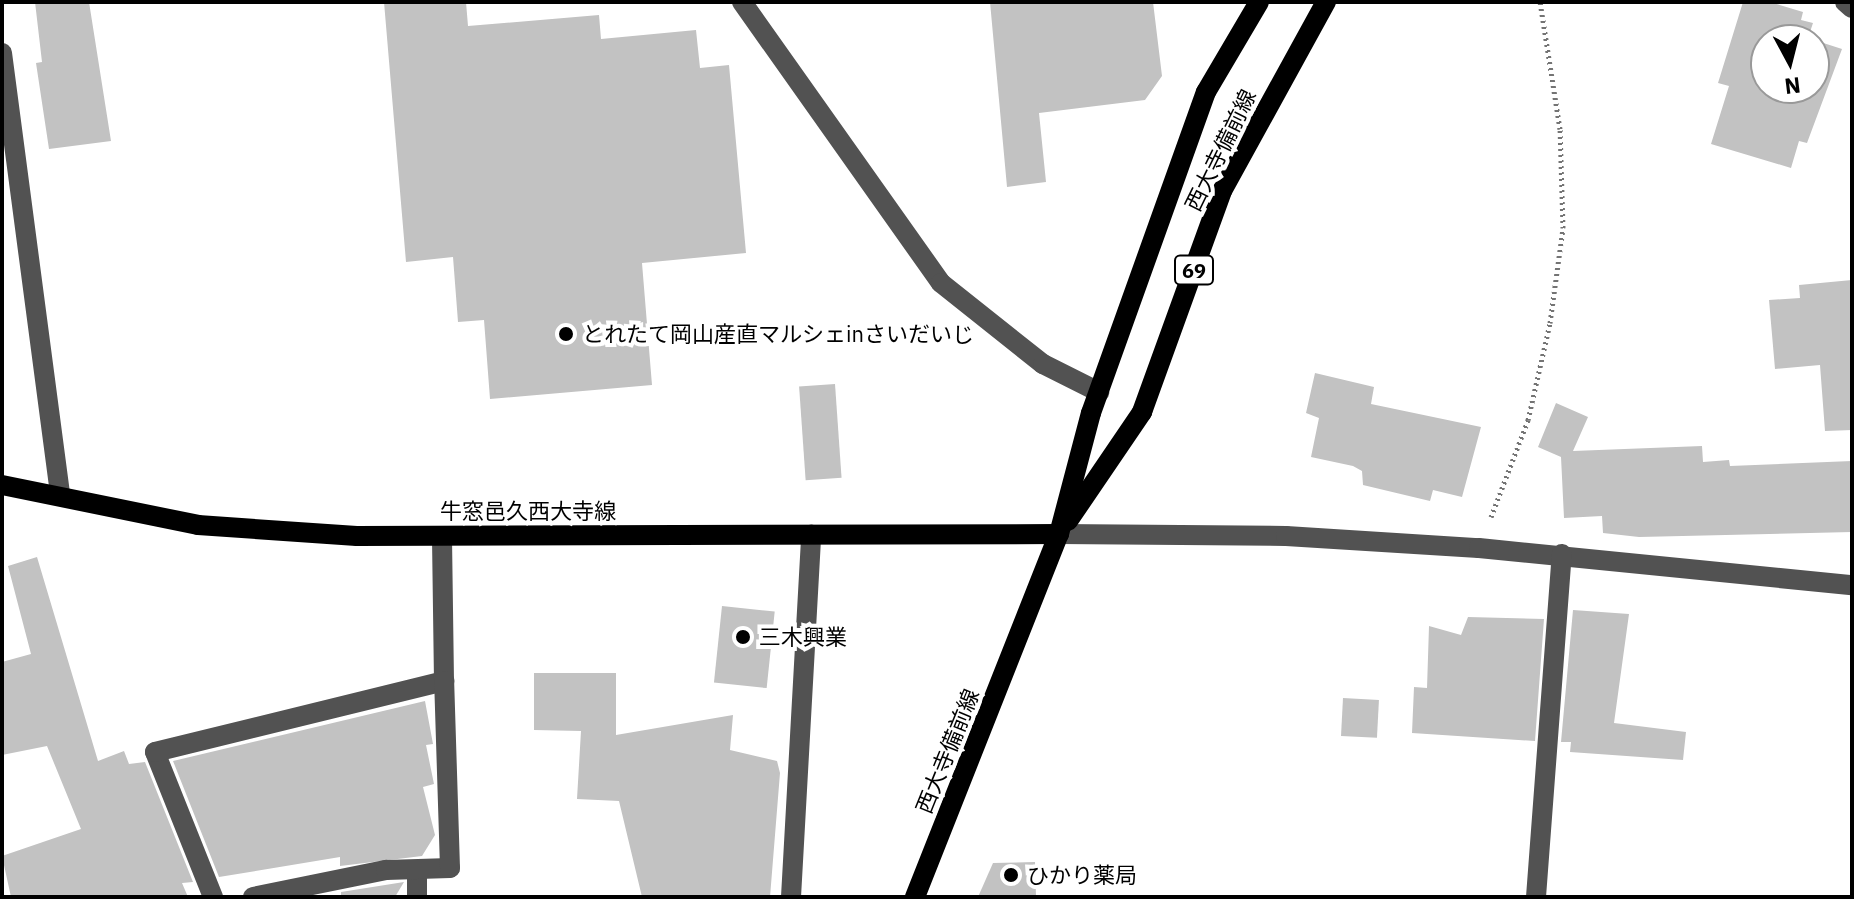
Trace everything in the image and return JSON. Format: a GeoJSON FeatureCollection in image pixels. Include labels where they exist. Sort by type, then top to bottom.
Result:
{"type":"FeatureCollection","features":[{"type":"Feature","properties":{"kind":"main road","name":"西大寺備前線"},"geometry":{"type":"LineString","coordinates":[[915,897],[1059,534],[1099,392],[1206,92],[1259,2]]}},
{"type":"Feature","properties":{"kind":"main road","name":"西大寺備前線"},"geometry":{"type":"LineString","coordinates":[[1059,534],[1142,412],[1222,191],[1326,2]]}},
{"type":"Feature","properties":{"kind":"main road","name":"牛窓邑久西大寺線"},"geometry":{"type":"LineString","coordinates":[[2,485],[198,525],[357,536],[1059,534]]}},
{"type":"Feature","properties":{"kind":"street"},"geometry":{"type":"LineString","coordinates":[[742,2],[941,283],[1043,364],[1099,392]]}},
{"type":"Feature","properties":{"kind":"street"},"geometry":{"type":"LineString","coordinates":[[1845,2],[1852,8]]}},
{"type":"Feature","properties":{"kind":"street"},"geometry":{"type":"LineString","coordinates":[[2,53],[60,496]]}},
{"type":"Feature","properties":{"kind":"street"},"geometry":{"type":"LineString","coordinates":[[1059,534],[1286,536],[1479,548],[1852,585]]}},
{"type":"Feature","properties":{"kind":"street"},"geometry":{"type":"LineString","coordinates":[[791,897],[811,535]]}},
{"type":"Feature","properties":{"kind":"street"},"geometry":{"type":"LineString","coordinates":[[253,897],[386,870],[450,868],[442,536]]}},
{"type":"Feature","properties":{"kind":"street"},"geometry":{"type":"LineString","coordinates":[[1536,897],[1562,554]]}},
{"type":"Feature","properties":{"kind":"street"},"geometry":{"type":"LineString","coordinates":[[213,897],[155,752],[444,681]]}},
{"type":"Feature","properties":{"kind":"street"},"geometry":{"type":"LineString","coordinates":[[417,870],[417,897]]}},
{"type":"Feature","properties":{"kind":"path"},"geometry":{"type":"LineString","coordinates":[[1479,548],[1528,420],[1550,323],[1563,228],[1560,129],[1540,2]]}},
{"type":"Feature","properties":{"kind":"building"},"geometry":{"type":"Polygon","coordinates":[[[35,2],[89,2],[111,141],[49,149],[36,63],[42,62],[35,2]]]}},
{"type":"Feature","properties":{"kind":"building"},"geometry":{"type":"Polygon","coordinates":[[[384,2],[466,2],[468,26],[599,15],[601,39],[696,30],[700,68],[729,65],[746,253],[642,263],[652,385],[490,399],[484,320],[458,322],[453,257],[406,262],[384,2]]]}},
{"type":"Feature","properties":{"kind":"building"},"geometry":{"type":"Polygon","coordinates":[[[990,2],[1153,2],[1162,76],[1145,100],[1039,113],[1046,182],[1007,187],[990,2]]]}},
{"type":"Feature","properties":{"kind":"building"},"geometry":{"type":"Polygon","coordinates":[[[1743,2],[1770,2],[1803,12],[1801,20],[1813,23],[1750,24],[1750,104],[1822,104],[1807,143],[1799,141],[1791,168],[1711,144],[1729,86],[1718,83],[1743,2]]]}},
{"type":"Feature","properties":{"kind":"building"},"geometry":{"type":"Polygon","coordinates":[[[1830,45],[1842,49],[1830,81],[1830,45]]]}},
{"type":"Feature","properties":{"kind":"building"},"geometry":{"type":"Polygon","coordinates":[[[1852,280],[1852,430],[1825,431],[1820,365],[1775,369],[1769,300],[1800,298],[1799,285],[1852,280]]]}},
{"type":"Feature","properties":{"kind":"building"},"geometry":{"type":"Polygon","coordinates":[[[1315,373],[1374,387],[1371,404],[1481,427],[1462,497],[1433,490],[1430,501],[1363,485],[1362,471],[1353,466],[1311,457],[1319,418],[1306,413],[1315,373]]]}},
{"type":"Feature","properties":{"kind":"building"},"geometry":{"type":"Polygon","coordinates":[[[835,384],[842,478],[806,480],[799,387],[835,384]]]}},
{"type":"Feature","properties":{"kind":"building"},"geometry":{"type":"Polygon","coordinates":[[[1556,403],[1588,417],[1573,451],[1702,446],[1703,462],[1729,460],[1730,466],[1852,461],[1852,532],[1639,537],[1603,533],[1602,516],[1564,518],[1561,457],[1538,447],[1556,403]]]}},
{"type":"Feature","properties":{"kind":"building"},"geometry":{"type":"Polygon","coordinates":[[[37,557],[98,761],[124,751],[129,764],[145,762],[193,882],[182,883],[188,897],[11,897],[2,856],[81,829],[47,746],[2,755],[2,662],[31,654],[8,566],[37,557]]]}},
{"type":"Feature","properties":{"kind":"building","name":"三木興業"},"geometry":{"type":"Polygon","coordinates":[[[722,606],[775,612],[767,688],[714,683],[722,606]]]}},
{"type":"Feature","properties":{"kind":"building"},"geometry":{"type":"Polygon","coordinates":[[[1573,610],[1629,614],[1614,723],[1686,732],[1683,760],[1570,752],[1571,742],[1561,742],[1573,610]]]}},
{"type":"Feature","properties":{"kind":"building"},"geometry":{"type":"Polygon","coordinates":[[[1468,617],[1544,619],[1535,741],[1412,733],[1414,687],[1427,688],[1429,626],[1461,635],[1468,617]]]}},
{"type":"Feature","properties":{"kind":"building"},"geometry":{"type":"Polygon","coordinates":[[[534,673],[616,673],[616,735],[733,715],[730,750],[777,761],[780,773],[770,897],[642,897],[619,801],[577,799],[581,731],[534,730],[534,673]]]}},
{"type":"Feature","properties":{"kind":"building"},"geometry":{"type":"Polygon","coordinates":[[[1343,698],[1379,700],[1377,738],[1341,736],[1343,698]]]}},
{"type":"Feature","properties":{"kind":"building"},"geometry":{"type":"Polygon","coordinates":[[[425,701],[433,744],[426,745],[434,784],[423,787],[435,835],[422,856],[340,866],[340,857],[219,877],[173,761],[425,701]]]}},
{"type":"Feature","properties":{"kind":"building","name":"ひかり薬局"},"geometry":{"type":"Polygon","coordinates":[[[1035,862],[1036,897],[978,897],[993,863],[1035,862]]]}},
{"type":"Feature","properties":{"kind":"building"},"geometry":{"type":"Polygon","coordinates":[[[404,882],[395,897],[341,897],[341,892],[404,882]]]}},
{"type":"Feature","properties":{"kind":"place","name":"とれたて岡山産直マルシェinさいだいじ"},"geometry":{"type":"Point","coordinates":[566,334]}},
{"type":"Feature","properties":{"kind":"place","name":"三木興業"},"geometry":{"type":"Point","coordinates":[743,637]}},
{"type":"Feature","properties":{"kind":"place","name":"ひかり薬局"},"geometry":{"type":"Point","coordinates":[1011,875]}}]}
